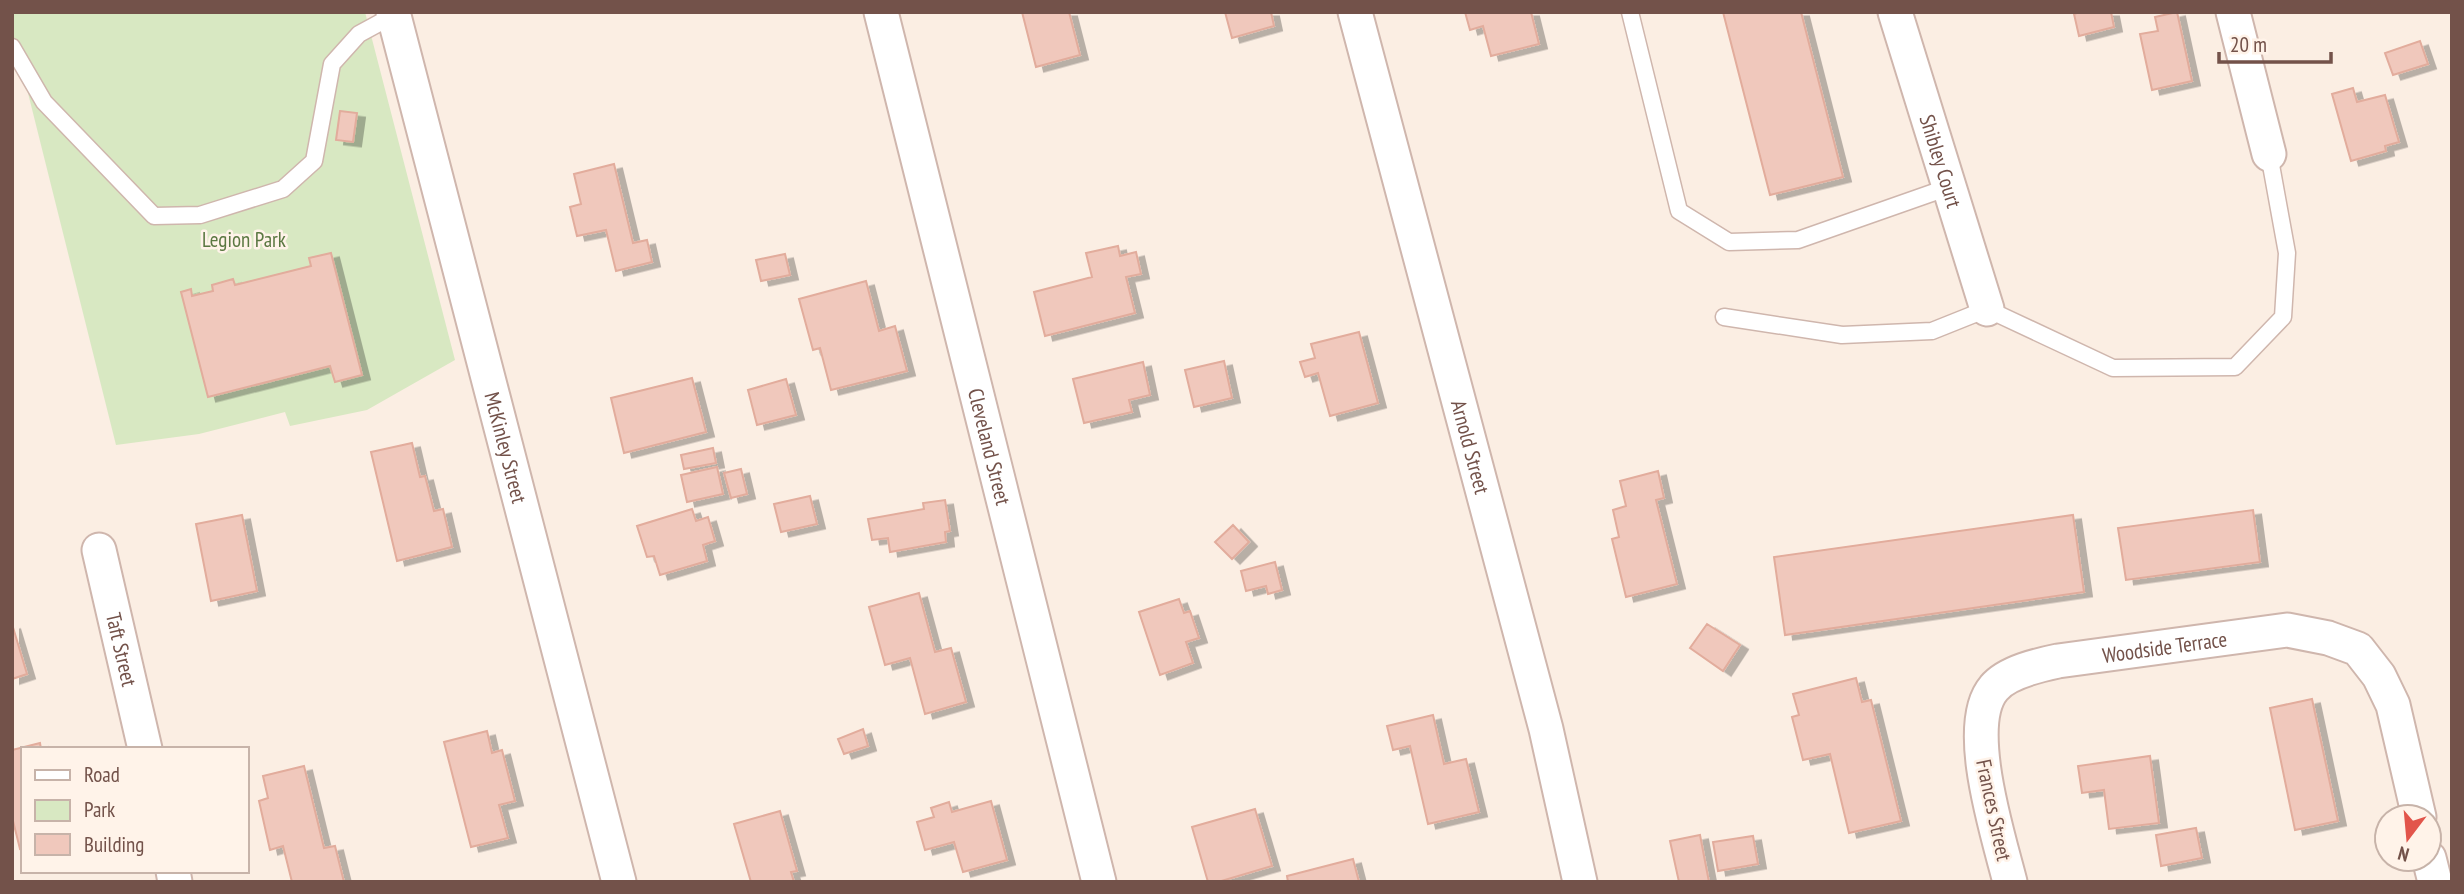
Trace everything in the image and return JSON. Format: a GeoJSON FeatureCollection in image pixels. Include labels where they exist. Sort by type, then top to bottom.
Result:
{"type":"FeatureCollection","features":[{"type":"Feature","properties":{"kind":"street","name":"Cleveland Street"},"geometry":{"type":"LineString","coordinates":[[881,12],[1099,882]]}},
{"type":"Feature","properties":{"kind":"street","name":"Arnold Street"},"geometry":{"type":"LineString","coordinates":[[1355,12],[1546,729],[1580,882]]}},
{"type":"Feature","properties":{"kind":"street","name":"Shibley Court"},"geometry":{"type":"LineString","coordinates":[[1895,12],[1987,309]]}},
{"type":"Feature","properties":{"kind":"street"},"geometry":{"type":"LineString","coordinates":[[2233,12],[2269,154]]}},
{"type":"Feature","properties":{"kind":"street","name":"McKinley Street"},"geometry":{"type":"LineString","coordinates":[[393,14],[619,882]]}},
{"type":"Feature","properties":{"kind":"street","name":"Taft Street"},"geometry":{"type":"LineString","coordinates":[[99,550],[145,747]]}},
{"type":"Feature","properties":{"kind":"street","name":"Woodside Terrace"},"geometry":{"type":"LineString","coordinates":[[1980,738],[1984,711],[1994,687],[2025,668],[2058,661],[2287,630],[2328,638],[2358,649],[2379,676],[2393,705],[2416,803]]}},
{"type":"Feature","properties":{"kind":"street","name":"Frances Street"},"geometry":{"type":"LineString","coordinates":[[1980,738],[1982,764],[2010,882]]}},
{"type":"Feature","properties":{"kind":"lane"},"geometry":{"type":"LineString","coordinates":[[1630,12],[1679,211],[1729,242],[1798,240],[1949,187]]}},
{"type":"Feature","properties":{"kind":"lane"},"geometry":{"type":"LineString","coordinates":[[12,47],[44,102],[154,216],[200,215],[283,189],[314,161],[332,64],[359,34],[393,14]]}},
{"type":"Feature","properties":{"kind":"lane"},"geometry":{"type":"LineString","coordinates":[[1724,317],[1842,335],[1931,331],[1987,309],[2113,368],[2235,367],[2283,317],[2287,253],[2269,154]]}},
{"type":"Feature","properties":{"kind":"green space","name":"Legion Park"},"geometry":{"type":"Polygon","coordinates":[[[12,12],[365,12],[455,360],[367,410],[290,426],[285,412],[199,434],[116,445],[12,29],[12,12]]]}},
{"type":"Feature","properties":{"kind":"building"},"geometry":{"type":"Polygon","coordinates":[[[1022,12],[1069,12],[1080,55],[1036,67],[1022,12]]]}},
{"type":"Feature","properties":{"kind":"building"},"geometry":{"type":"Polygon","coordinates":[[[1225,12],[1271,12],[1274,26],[1232,38],[1225,12]]]}},
{"type":"Feature","properties":{"kind":"building"},"geometry":{"type":"Polygon","coordinates":[[[1465,12],[1531,12],[1539,44],[1491,56],[1483,26],[1470,30],[1465,12]]]}},
{"type":"Feature","properties":{"kind":"building"},"geometry":{"type":"Polygon","coordinates":[[[1723,12],[1801,12],[1843,177],[1770,195],[1723,12]]]}},
{"type":"Feature","properties":{"kind":"building"},"geometry":{"type":"Polygon","coordinates":[[[2111,12],[2114,27],[2079,36],[2074,14],[2111,12]]]}},
{"type":"Feature","properties":{"kind":"building"},"geometry":{"type":"Polygon","coordinates":[[[2177,12],[2192,81],[2152,90],[2140,34],[2158,31],[2155,17],[2177,12]]]}},
{"type":"Feature","properties":{"kind":"building"},"geometry":{"type":"Polygon","coordinates":[[[2420,41],[2428,64],[2393,75],[2385,53],[2420,41]]]}},
{"type":"Feature","properties":{"kind":"building"},"geometry":{"type":"Polygon","coordinates":[[[2353,88],[2357,102],[2385,95],[2399,142],[2385,146],[2386,151],[2351,161],[2332,94],[2353,88]]]}},
{"type":"Feature","properties":{"kind":"building"},"geometry":{"type":"Polygon","coordinates":[[[340,111],[357,113],[353,142],[336,140],[340,111]]]}},
{"type":"Feature","properties":{"kind":"building"},"geometry":{"type":"Polygon","coordinates":[[[614,164],[633,243],[647,240],[652,262],[616,271],[606,230],[577,236],[570,207],[581,204],[574,174],[614,164]]]}},
{"type":"Feature","properties":{"kind":"building"},"geometry":{"type":"Polygon","coordinates":[[[1118,246],[1120,256],[1136,252],[1141,274],[1126,277],[1135,313],[1045,336],[1034,292],[1092,277],[1086,253],[1118,246]]]}},
{"type":"Feature","properties":{"kind":"building"},"geometry":{"type":"Polygon","coordinates":[[[331,253],[362,375],[335,382],[330,366],[208,397],[181,292],[191,289],[192,296],[213,291],[212,285],[233,279],[235,285],[311,266],[309,258],[331,253]]]}},
{"type":"Feature","properties":{"kind":"building"},"geometry":{"type":"Polygon","coordinates":[[[785,254],[790,275],[761,281],[756,260],[785,254]]]}},
{"type":"Feature","properties":{"kind":"building"},"geometry":{"type":"Polygon","coordinates":[[[866,281],[879,331],[895,326],[907,371],[831,390],[820,348],[813,350],[799,299],[866,281]]]}},
{"type":"Feature","properties":{"kind":"building"},"geometry":{"type":"Polygon","coordinates":[[[1359,332],[1378,403],[1330,416],[1318,373],[1305,377],[1300,362],[1315,358],[1311,344],[1359,332]]]}},
{"type":"Feature","properties":{"kind":"building"},"geometry":{"type":"Polygon","coordinates":[[[1224,361],[1232,398],[1194,407],[1185,370],[1224,361]]]}},
{"type":"Feature","properties":{"kind":"building"},"geometry":{"type":"Polygon","coordinates":[[[1143,362],[1150,395],[1129,400],[1132,412],[1084,423],[1073,379],[1143,362]]]}},
{"type":"Feature","properties":{"kind":"building"},"geometry":{"type":"Polygon","coordinates":[[[692,378],[706,432],[624,453],[611,398],[692,378]]]}},
{"type":"Feature","properties":{"kind":"building"},"geometry":{"type":"Polygon","coordinates":[[[786,379],[796,415],[757,425],[748,390],[786,379]]]}},
{"type":"Feature","properties":{"kind":"building"},"geometry":{"type":"Polygon","coordinates":[[[412,443],[420,477],[425,476],[434,511],[443,509],[452,547],[397,561],[371,452],[412,443]]]}},
{"type":"Feature","properties":{"kind":"building"},"geometry":{"type":"Polygon","coordinates":[[[713,448],[716,463],[684,469],[681,455],[713,448]]]}},
{"type":"Feature","properties":{"kind":"building"},"geometry":{"type":"Polygon","coordinates":[[[717,467],[723,494],[687,502],[681,475],[717,467]]]}},
{"type":"Feature","properties":{"kind":"building"},"geometry":{"type":"Polygon","coordinates":[[[741,469],[747,494],[731,498],[724,473],[741,469]]]}},
{"type":"Feature","properties":{"kind":"building"},"geometry":{"type":"Polygon","coordinates":[[[1658,471],[1664,498],[1656,500],[1677,584],[1626,597],[1612,539],[1619,537],[1613,510],[1626,506],[1620,481],[1658,471]]]}},
{"type":"Feature","properties":{"kind":"building"},"geometry":{"type":"Polygon","coordinates":[[[810,496],[817,524],[781,532],[774,504],[810,496]]]}},
{"type":"Feature","properties":{"kind":"building"},"geometry":{"type":"Polygon","coordinates":[[[945,500],[950,531],[945,532],[946,542],[890,552],[888,538],[872,540],[868,519],[924,509],[923,503],[945,500]]]}},
{"type":"Feature","properties":{"kind":"building"},"geometry":{"type":"Polygon","coordinates":[[[692,509],[696,521],[708,517],[715,541],[703,545],[707,561],[660,575],[654,556],[647,557],[637,526],[692,509]]]}},
{"type":"Feature","properties":{"kind":"building"},"geometry":{"type":"Polygon","coordinates":[[[2253,510],[2260,562],[2126,580],[2118,528],[2253,510]]]}},
{"type":"Feature","properties":{"kind":"building"},"geometry":{"type":"Polygon","coordinates":[[[242,515],[257,591],[211,601],[196,524],[242,515]]]}},
{"type":"Feature","properties":{"kind":"building"},"geometry":{"type":"Polygon","coordinates":[[[2073,515],[2084,592],[1785,635],[1774,557],[2073,515]]]}},
{"type":"Feature","properties":{"kind":"building"},"geometry":{"type":"Polygon","coordinates":[[[1233,525],[1249,542],[1232,559],[1215,542],[1233,525]]]}},
{"type":"Feature","properties":{"kind":"building"},"geometry":{"type":"Polygon","coordinates":[[[1275,562],[1282,590],[1268,594],[1266,586],[1246,591],[1241,571],[1275,562]]]}},
{"type":"Feature","properties":{"kind":"building"},"geometry":{"type":"Polygon","coordinates":[[[919,593],[935,652],[951,648],[966,702],[925,714],[910,658],[885,665],[869,607],[919,593]]]}},
{"type":"Feature","properties":{"kind":"building"},"geometry":{"type":"Polygon","coordinates":[[[1179,599],[1184,613],[1190,611],[1199,638],[1186,642],[1193,663],[1160,675],[1139,612],[1179,599]]]}},
{"type":"Feature","properties":{"kind":"building"},"geometry":{"type":"Polygon","coordinates":[[[12,624],[27,674],[12,679],[12,624]]]}},
{"type":"Feature","properties":{"kind":"building"},"geometry":{"type":"Polygon","coordinates":[[[1707,624],[1740,645],[1723,671],[1690,648],[1707,624]]]}},
{"type":"Feature","properties":{"kind":"building"},"geometry":{"type":"Polygon","coordinates":[[[1856,678],[1862,702],[1871,700],[1901,821],[1849,833],[1830,754],[1803,760],[1792,717],[1799,715],[1793,694],[1856,678]]]}},
{"type":"Feature","properties":{"kind":"building"},"geometry":{"type":"Polygon","coordinates":[[[2312,699],[2338,821],[2295,830],[2270,708],[2312,699]]]}},
{"type":"Feature","properties":{"kind":"building"},"geometry":{"type":"Polygon","coordinates":[[[1433,715],[1444,764],[1466,759],[1479,812],[1428,824],[1410,746],[1393,750],[1387,726],[1433,715]]]}},
{"type":"Feature","properties":{"kind":"building"},"geometry":{"type":"Polygon","coordinates":[[[863,729],[868,746],[844,754],[838,739],[863,729]]]}},
{"type":"Feature","properties":{"kind":"building"},"geometry":{"type":"Polygon","coordinates":[[[487,731],[492,753],[502,750],[515,801],[499,805],[508,838],[471,847],[444,742],[487,731]]]}},
{"type":"Feature","properties":{"kind":"building"},"geometry":{"type":"Polygon","coordinates":[[[40,743],[41,747],[24,747],[40,743]]]}},
{"type":"Feature","properties":{"kind":"building"},"geometry":{"type":"Polygon","coordinates":[[[21,748],[20,849],[12,817],[12,750],[21,748]]]}},
{"type":"Feature","properties":{"kind":"building"},"geometry":{"type":"Polygon","coordinates":[[[2150,756],[2159,823],[2109,829],[2104,790],[2082,793],[2078,766],[2150,756]]]}},
{"type":"Feature","properties":{"kind":"building"},"geometry":{"type":"Polygon","coordinates":[[[304,766],[324,848],[335,846],[344,882],[292,882],[283,846],[270,850],[259,801],[268,798],[263,776],[304,766]]]}},
{"type":"Feature","properties":{"kind":"building"},"geometry":{"type":"Polygon","coordinates":[[[991,801],[1007,860],[963,872],[954,842],[925,850],[917,822],[934,817],[931,808],[949,802],[952,812],[991,801]]]}},
{"type":"Feature","properties":{"kind":"building"},"geometry":{"type":"Polygon","coordinates":[[[1255,809],[1272,866],[1218,882],[1208,882],[1192,827],[1255,809]]]}},
{"type":"Feature","properties":{"kind":"building"},"geometry":{"type":"Polygon","coordinates":[[[780,811],[797,871],[791,872],[794,882],[751,882],[734,824],[780,811]]]}},
{"type":"Feature","properties":{"kind":"building"},"geometry":{"type":"Polygon","coordinates":[[[2196,828],[2202,858],[2161,866],[2156,835],[2196,828]]]}},
{"type":"Feature","properties":{"kind":"building"},"geometry":{"type":"Polygon","coordinates":[[[1700,835],[1709,882],[1679,882],[1670,841],[1700,835]]]}},
{"type":"Feature","properties":{"kind":"building"},"geometry":{"type":"Polygon","coordinates":[[[1753,836],[1758,864],[1718,871],[1713,842],[1753,836]]]}},
{"type":"Feature","properties":{"kind":"building"},"geometry":{"type":"Polygon","coordinates":[[[1353,859],[1359,882],[1288,882],[1287,876],[1353,859]]]}}]}
